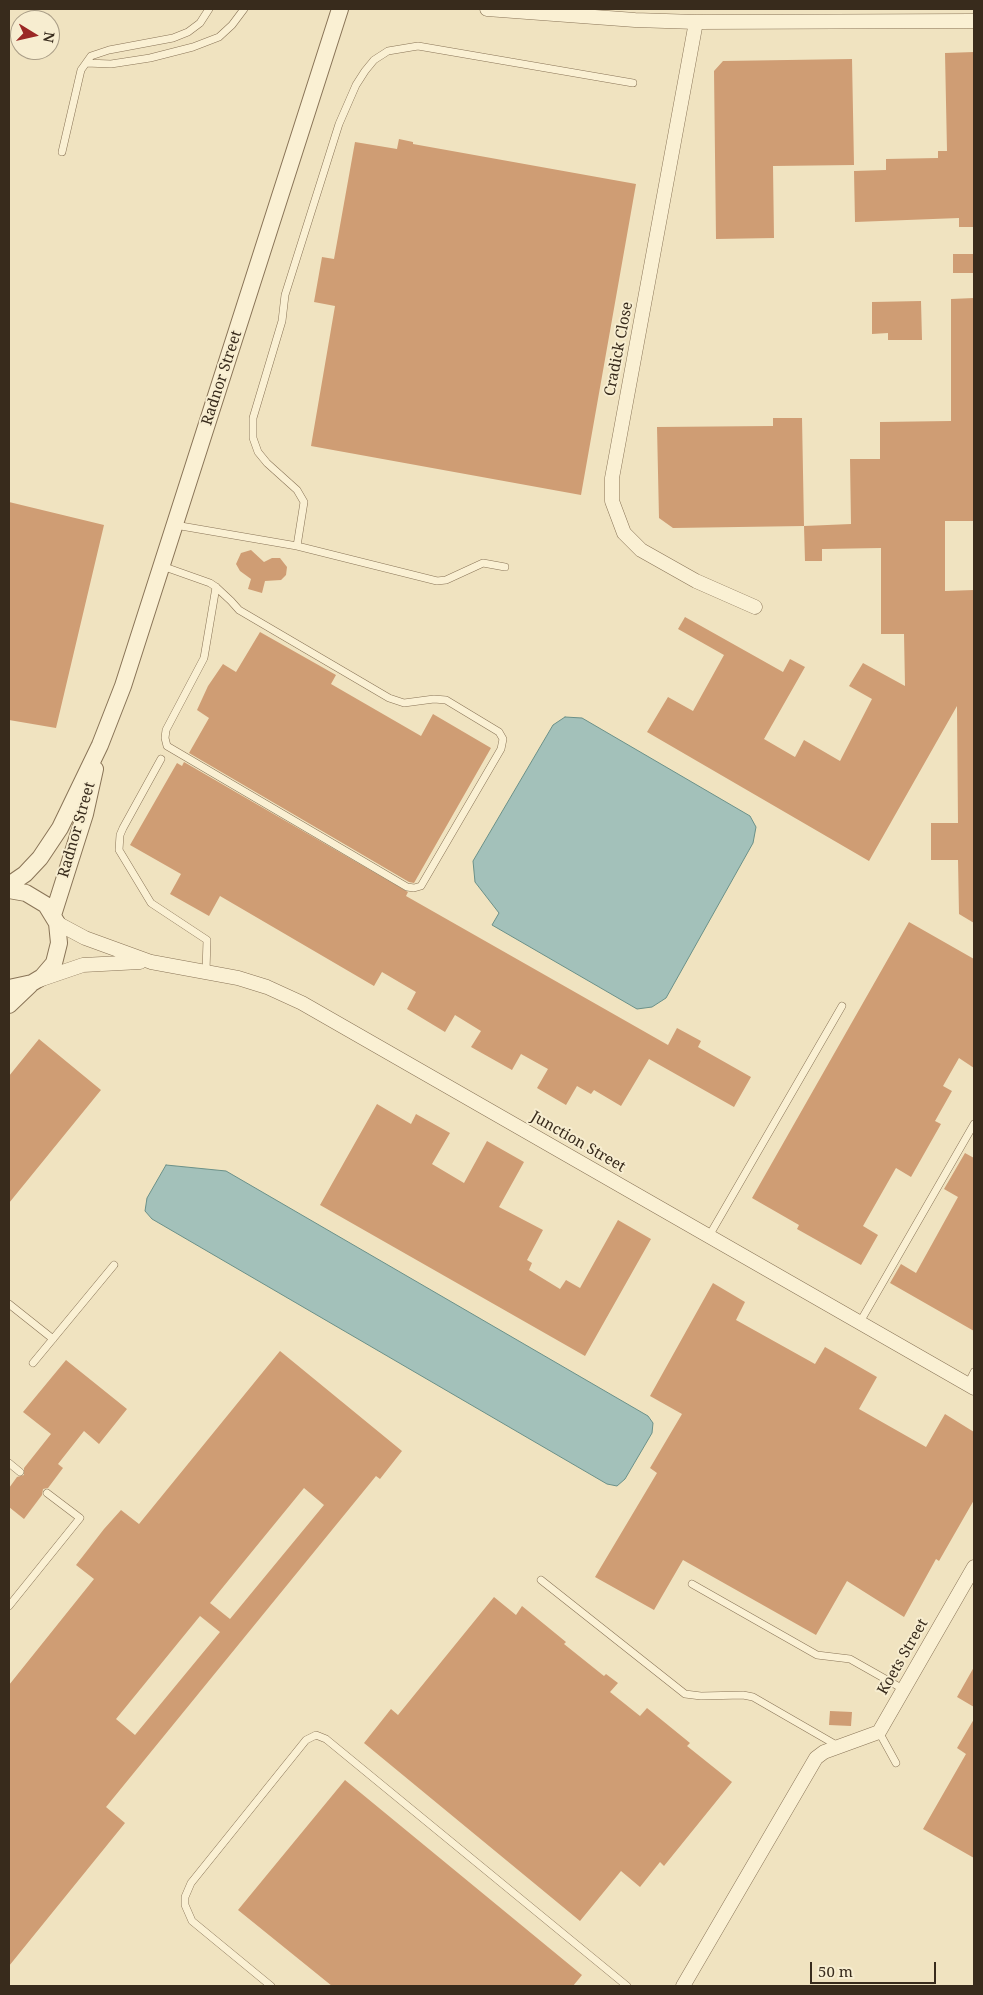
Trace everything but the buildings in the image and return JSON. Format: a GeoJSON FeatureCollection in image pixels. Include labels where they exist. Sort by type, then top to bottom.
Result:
{"type":"FeatureCollection","features":[{"type":"Feature","properties":{"kind":"street","name":"Radnor Street"},"geometry":{"type":"LineString","coordinates":[[9,885],[25,874],[51,842],[100,745],[123,686],[340,9]]}},
{"type":"Feature","properties":{"kind":"street"},"geometry":{"type":"LineString","coordinates":[[487,9],[636,20],[696,22],[974,21]]}},
{"type":"Feature","properties":{"kind":"street","name":"Cradick Close"},"geometry":{"type":"LineString","coordinates":[[696,22],[612,478],[612,500],[624,533],[641,550],[696,580],[754,607]]}},
{"type":"Feature","properties":{"kind":"street","name":"Radnor Street"},"geometry":{"type":"LineString","coordinates":[[55,919],[85,814],[100,745]]}},
{"type":"Feature","properties":{"kind":"street"},"geometry":{"type":"LineString","coordinates":[[9,890],[26,893],[37,898],[55,919],[59,933],[58,953],[48,971],[9,1005]]}},
{"type":"Feature","properties":{"kind":"street","name":"Junction Street"},"geometry":{"type":"LineString","coordinates":[[55,919],[85,938],[151,962]]}},
{"type":"Feature","properties":{"kind":"street","name":"Junction Street"},"geometry":{"type":"LineString","coordinates":[[34,982],[83,965],[111,962],[151,962],[206,971],[255,982],[302,1003],[860,1322],[972,1381]]}},
{"type":"Feature","properties":{"kind":"street"},"geometry":{"type":"LineString","coordinates":[[9,988],[34,982]]}},
{"type":"Feature","properties":{"kind":"street","name":"Koets Street"},"geometry":{"type":"LineString","coordinates":[[879,1732],[974,1567]]}},
{"type":"Feature","properties":{"kind":"street"},"geometry":{"type":"LineString","coordinates":[[683,1986],[819,1754],[879,1732]]}},
{"type":"Feature","properties":{"kind":"lane"},"geometry":{"type":"LineString","coordinates":[[62,152],[80,76],[91,56],[109,50],[173,38],[188,32],[200,23],[209,9]]}},
{"type":"Feature","properties":{"kind":"lane"},"geometry":{"type":"LineString","coordinates":[[86,63],[111,64],[150,58],[193,47],[219,36],[232,25],[244,9]]}},
{"type":"Feature","properties":{"kind":"lane"},"geometry":{"type":"LineString","coordinates":[[297,546],[304,502],[297,490],[267,463],[258,452],[253,438],[253,418],[282,321],[285,295],[339,124],[356,85],[365,71],[374,60],[388,51],[418,46],[633,83]]}},
{"type":"Feature","properties":{"kind":"lane"},"geometry":{"type":"LineString","coordinates":[[175,525],[297,546],[437,581],[446,580],[483,563],[505,567]]}},
{"type":"Feature","properties":{"kind":"lane"},"geometry":{"type":"LineString","coordinates":[[162,566],[203,580],[216,587],[239,610],[389,698],[404,703],[434,699],[446,700],[500,732],[502,739],[501,749],[421,886],[414,888],[407,886],[167,746],[166,730],[204,658],[216,587]]}},
{"type":"Feature","properties":{"kind":"lane"},"geometry":{"type":"LineString","coordinates":[[161,759],[122,828],[119,850],[148,899],[207,940],[206,971]]}},
{"type":"Feature","properties":{"kind":"lane"},"geometry":{"type":"LineString","coordinates":[[709,1236],[842,1006]]}},
{"type":"Feature","properties":{"kind":"lane"},"geometry":{"type":"LineString","coordinates":[[860,1322],[974,1124]]}},
{"type":"Feature","properties":{"kind":"lane"},"geometry":{"type":"LineString","coordinates":[[33,1363],[114,1265]]}},
{"type":"Feature","properties":{"kind":"lane"},"geometry":{"type":"LineString","coordinates":[[9,1304],[53,1339]]}},
{"type":"Feature","properties":{"kind":"lane"},"geometry":{"type":"LineString","coordinates":[[9,1463],[20,1472]]}},
{"type":"Feature","properties":{"kind":"lane"},"geometry":{"type":"LineString","coordinates":[[9,1606],[80,1518],[47,1493]]}},
{"type":"Feature","properties":{"kind":"lane"},"geometry":{"type":"LineString","coordinates":[[541,1580],[685,1694],[701,1696],[738,1694],[753,1697],[839,1746]]}},
{"type":"Feature","properties":{"kind":"lane"},"geometry":{"type":"LineString","coordinates":[[692,1584],[817,1654],[850,1659],[903,1689]]}},
{"type":"Feature","properties":{"kind":"lane"},"geometry":{"type":"LineString","coordinates":[[879,1732],[896,1763]]}},
{"type":"Feature","properties":{"kind":"lane"},"geometry":{"type":"LineString","coordinates":[[271,1986],[192,1921],[185,1906],[185,1898],[191,1883],[203,1868],[306,1740],[316,1735],[326,1739],[627,1986]]}},
{"type":"Feature","properties":{"kind":"water"},"geometry":{"type":"Polygon","coordinates":[[[565,717],[582,718],[750,816],[756,827],[753,843],[666,998],[652,1007],[637,1009],[492,925],[499,913],[475,882],[473,861],[553,725],[565,717]]]}},
{"type":"Feature","properties":{"kind":"water"},"geometry":{"type":"Polygon","coordinates":[[[166,1165],[226,1171],[648,1416],[653,1423],[652,1433],[625,1479],[617,1486],[607,1484],[152,1219],[145,1211],[147,1198],[166,1165]]]}}]}
